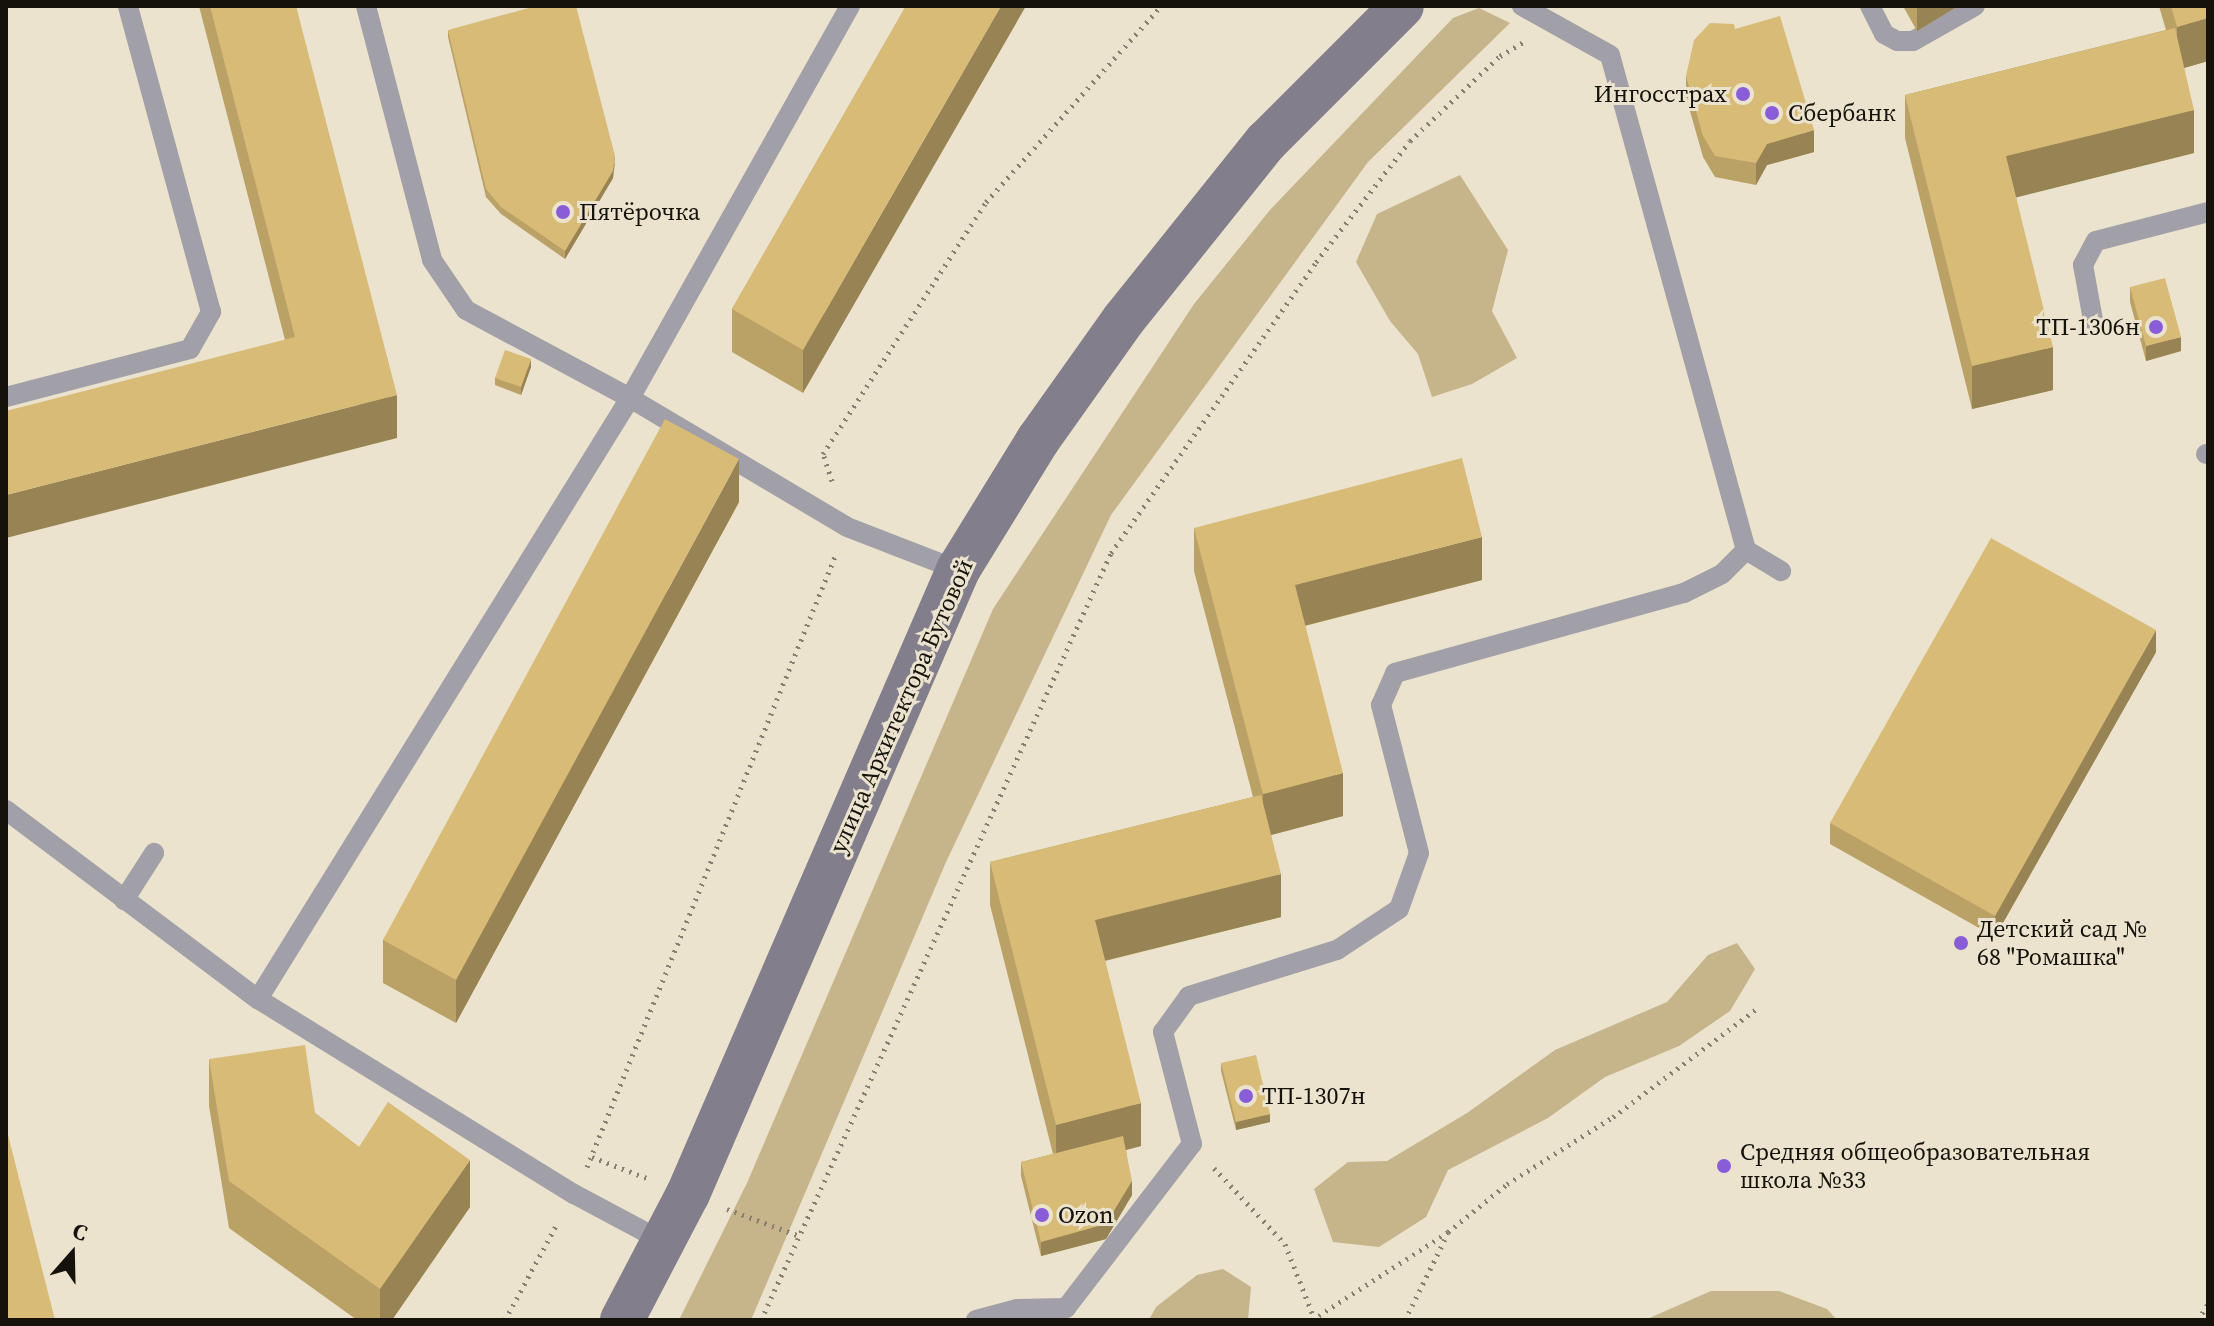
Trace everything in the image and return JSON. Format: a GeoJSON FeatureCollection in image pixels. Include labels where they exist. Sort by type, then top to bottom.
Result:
{"type":"FeatureCollection","features":[{"type":"Feature","properties":{"kind":"main road","name":"улица Архитектора Бутовой"},"geometry":{"type":"LineString","coordinates":[[622,1320],[664,1242],[958,570],[1038,440],[1124,319],[1266,142],[1402,6]]}},
{"type":"Feature","properties":{"kind":"lane"},"geometry":{"type":"LineString","coordinates":[[6,397],[190,349],[211,312],[128,6]]}},
{"type":"Feature","properties":{"kind":"lane"},"geometry":{"type":"LineString","coordinates":[[366,6],[432,260],[466,310],[630,398],[847,527],[958,570]]}},
{"type":"Feature","properties":{"kind":"lane"},"geometry":{"type":"LineString","coordinates":[[258,999],[630,398],[850,6]]}},
{"type":"Feature","properties":{"kind":"lane"},"geometry":{"type":"LineString","coordinates":[[1522,6],[1610,55],[1746,550],[1781,571]]}},
{"type":"Feature","properties":{"kind":"lane"},"geometry":{"type":"LineString","coordinates":[[1870,6],[1884,34],[1897,41],[1913,41],[1975,6]]}},
{"type":"Feature","properties":{"kind":"lane"},"geometry":{"type":"LineString","coordinates":[[2093,320],[2083,265],[2096,241],[2208,212]]}},
{"type":"Feature","properties":{"kind":"lane"},"geometry":{"type":"LineString","coordinates":[[976,1320],[1017,1309],[1067,1314],[1192,1144],[1163,1032],[1189,996],[1337,950],[1399,909],[1419,853],[1381,705],[1395,673],[1684,593],[1722,574],[1746,550]]}},
{"type":"Feature","properties":{"kind":"lane"},"geometry":{"type":"LineString","coordinates":[[6,810],[258,999],[574,1194],[664,1242]]}},
{"type":"Feature","properties":{"kind":"lane"},"geometry":{"type":"LineString","coordinates":[[124,900],[154,853]]}},
{"type":"Feature","properties":{"kind":"path"},"geometry":{"type":"LineString","coordinates":[[505,1320],[574,1194],[847,527],[823,454],[986,202],[1161,6]]}},
{"type":"Feature","properties":{"kind":"path"},"geometry":{"type":"LineString","coordinates":[[761,1320],[1111,553],[1316,262],[1410,141],[1500,56],[1552,24]]}},
{"type":"Feature","properties":{"kind":"path"},"geometry":{"type":"LineString","coordinates":[[1192,1144],[1285,1244],[1314,1319],[1448,1232],[1507,1184],[1613,1117],[1755,1010]]}},
{"type":"Feature","properties":{"kind":"path"},"geometry":{"type":"LineString","coordinates":[[1405,1320],[1448,1232]]}},
{"type":"Feature","properties":{"kind":"path"},"geometry":{"type":"LineString","coordinates":[[2198,1320],[2208,1304]]}},
{"type":"Feature","properties":{"kind":"shaded area"},"geometry":{"type":"Polygon","coordinates":[[[1479,8],[1510,23],[1368,162],[1111,515],[946,862],[751,1320],[679,1320],[747,1183],[993,609],[1194,304],[1270,210],[1453,18],[1479,8]]]}},
{"type":"Feature","properties":{"kind":"shaded area"},"geometry":{"type":"Polygon","coordinates":[[[1460,175],[1508,250],[1492,311],[1517,358],[1472,384],[1432,397],[1418,354],[1390,321],[1356,262],[1377,214],[1460,175]]]}},
{"type":"Feature","properties":{"kind":"shaded area"},"geometry":{"type":"Polygon","coordinates":[[[1737,943],[1755,969],[1730,1011],[1679,1046],[1605,1077],[1548,1118],[1448,1170],[1426,1217],[1379,1247],[1333,1242],[1314,1189],[1348,1162],[1387,1161],[1467,1113],[1555,1050],[1667,1002],[1708,955],[1737,943]]]}},
{"type":"Feature","properties":{"kind":"shaded area"},"geometry":{"type":"Polygon","coordinates":[[[1223,1269],[1251,1287],[1248,1320],[1149,1320],[1156,1307],[1197,1275],[1223,1269]]]}},
{"type":"Feature","properties":{"kind":"shaded area"},"geometry":{"type":"Polygon","coordinates":[[[1711,1291],[1779,1291],[1827,1309],[1837,1320],[1645,1320],[1711,1291]]]}},
{"type":"Feature","properties":{"kind":"building"},"geometry":{"type":"Polygon","coordinates":[[[210,6],[296,6],[397,395],[6,495],[6,411],[295,337],[210,6]]]}},
{"type":"Feature","properties":{"kind":"building"},"geometry":{"type":"Polygon","coordinates":[[[536,6],[576,6],[615,156],[613,171],[565,251],[501,207],[486,189],[448,30],[536,6]]]}},
{"type":"Feature","properties":{"kind":"building"},"geometry":{"type":"Polygon","coordinates":[[[906,6],[1001,6],[803,350],[732,309],[906,6]]]}},
{"type":"Feature","properties":{"kind":"building"},"geometry":{"type":"Polygon","coordinates":[[[2171,6],[2208,6],[2208,18],[2177,27],[2171,6]]]}},
{"type":"Feature","properties":{"kind":"building"},"geometry":{"type":"Polygon","coordinates":[[[1780,16],[1814,130],[1767,144],[1756,163],[1715,156],[1703,136],[1686,76],[1694,40],[1710,23],[1734,24],[1735,29],[1780,16]]]}},
{"type":"Feature","properties":{"kind":"building"},"geometry":{"type":"Polygon","coordinates":[[[2175,28],[2194,110],[2006,156],[2053,347],[1972,366],[1905,95],[2175,28]]]}},
{"type":"Feature","properties":{"kind":"building","name":"ТП-1306н"},"geometry":{"type":"Polygon","coordinates":[[[2165,278],[2181,337],[2146,346],[2130,287],[2165,278]]]}},
{"type":"Feature","properties":{"kind":"building"},"geometry":{"type":"Polygon","coordinates":[[[505,350],[531,359],[521,387],[495,378],[505,350]]]}},
{"type":"Feature","properties":{"kind":"building"},"geometry":{"type":"Polygon","coordinates":[[[665,419],[739,459],[456,980],[383,940],[665,419]]]}},
{"type":"Feature","properties":{"kind":"building"},"geometry":{"type":"Polygon","coordinates":[[[1462,458],[1482,537],[1295,585],[1343,773],[1263,794],[1194,528],[1462,458]]]}},
{"type":"Feature","properties":{"kind":"building"},"geometry":{"type":"Polygon","coordinates":[[[1991,538],[2156,630],[1995,916],[1830,823],[1991,538]]]}},
{"type":"Feature","properties":{"kind":"building"},"geometry":{"type":"Polygon","coordinates":[[[1261,795],[1281,874],[1095,920],[1141,1103],[1056,1125],[990,862],[1261,795]]]}},
{"type":"Feature","properties":{"kind":"building"},"geometry":{"type":"Polygon","coordinates":[[[305,1045],[315,1113],[359,1147],[388,1102],[470,1160],[380,1289],[229,1181],[209,1059],[305,1045]]]}},
{"type":"Feature","properties":{"kind":"building","name":"ТП-1307н"},"geometry":{"type":"Polygon","coordinates":[[[1256,1055],[1270,1114],[1236,1122],[1221,1063],[1256,1055]]]}},
{"type":"Feature","properties":{"kind":"building"},"geometry":{"type":"Polygon","coordinates":[[[6,1127],[55,1320],[6,1320],[6,1127]]]}},
{"type":"Feature","properties":{"kind":"building"},"geometry":{"type":"Polygon","coordinates":[[[1123,1136],[1132,1181],[1106,1224],[1041,1242],[1021,1162],[1123,1136]]]}},
{"type":"Feature","properties":{"kind":"place","name":"Ингосстрах"},"geometry":{"type":"Point","coordinates":[1743,94]}},
{"type":"Feature","properties":{"kind":"place","name":"Сбербанк"},"geometry":{"type":"Point","coordinates":[1772,113]}},
{"type":"Feature","properties":{"kind":"place","name":"Пятёрочка"},"geometry":{"type":"Point","coordinates":[563,212]}},
{"type":"Feature","properties":{"kind":"place","name":"ТП-1306н"},"geometry":{"type":"Point","coordinates":[2156,327]}},
{"type":"Feature","properties":{"kind":"place","name":"Детский сад № 68 \"Ромашка\""},"geometry":{"type":"Point","coordinates":[1961,943]}},
{"type":"Feature","properties":{"kind":"place","name":"ТП-1307н"},"geometry":{"type":"Point","coordinates":[1246,1096]}},
{"type":"Feature","properties":{"kind":"place","name":"Средняя общеобразовательная школа №33"},"geometry":{"type":"Point","coordinates":[1724,1166]}},
{"type":"Feature","properties":{"kind":"place","name":"Ozon"},"geometry":{"type":"Point","coordinates":[1042,1215]}}]}
